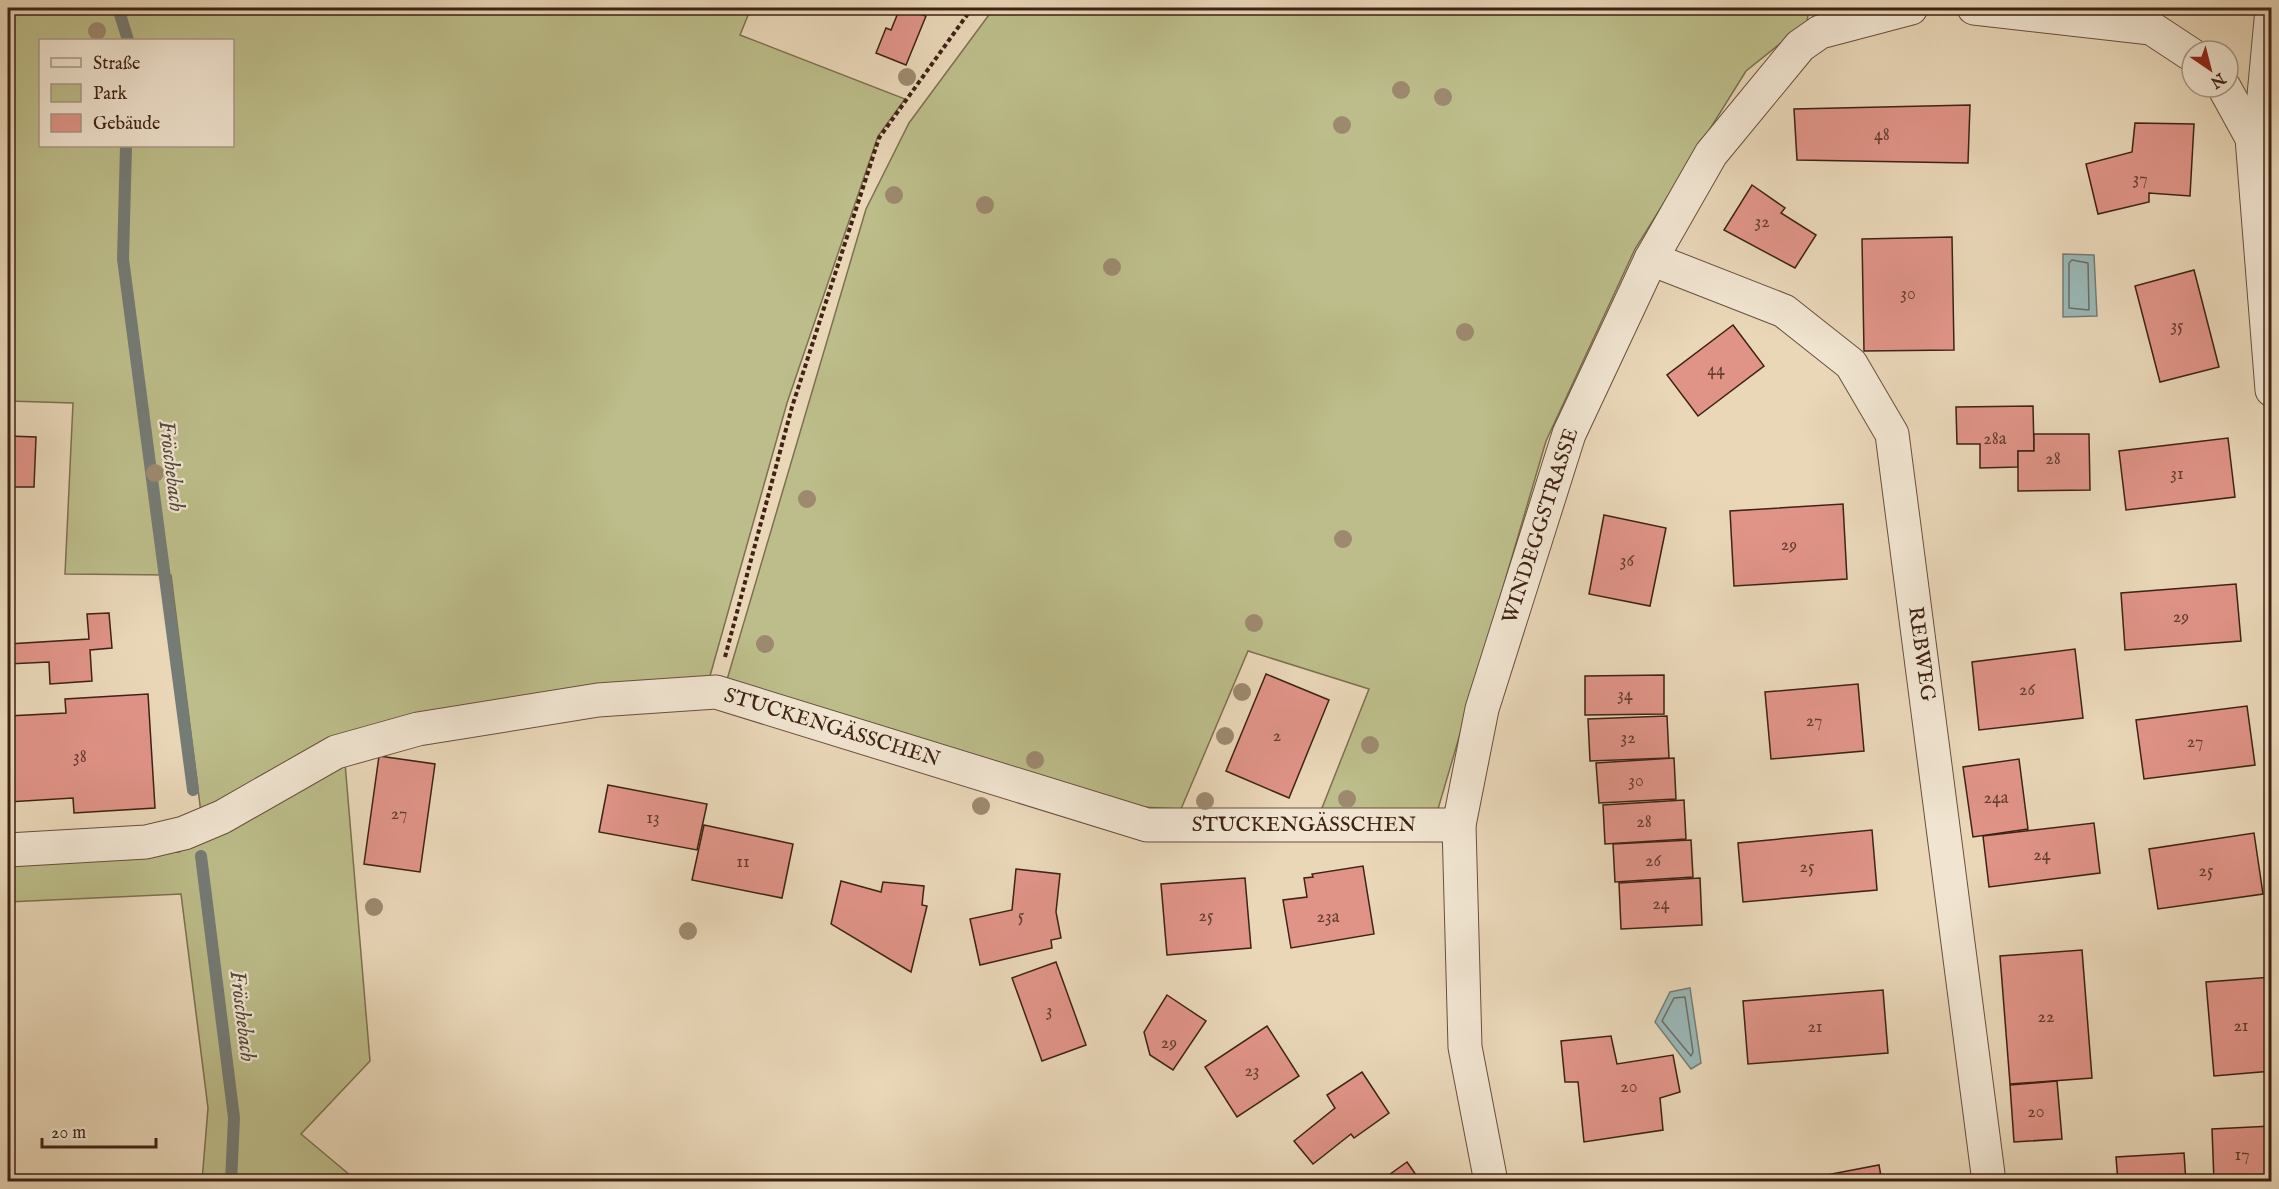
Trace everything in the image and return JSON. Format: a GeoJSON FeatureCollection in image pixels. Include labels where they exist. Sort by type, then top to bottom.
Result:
{"type":"FeatureCollection","features":[{"type":"Feature","properties":{"kind":"street","name":"WINDEGGSTRASSE"},"geometry":{"type":"LineString","coordinates":[[1491,1182],[1465,1047],[1459,825],[1482,709],[1569,434],[1651,259],[1711,154],[1821,20],[1911,8]]}},
{"type":"Feature","properties":{"kind":"street"},"geometry":{"type":"LineString","coordinates":[[1974,8],[2151,28],[2180,47]]}},
{"type":"Feature","properties":{"kind":"street"},"geometry":{"type":"LineString","coordinates":[[2271,9],[2263,106],[2252,138],[2271,390]]}},
{"type":"Feature","properties":{"kind":"street"},"geometry":{"type":"LineString","coordinates":[[2231,99],[2252,138]]}},
{"type":"Feature","properties":{"kind":"street","name":"REBWEG"},"geometry":{"type":"LineString","coordinates":[[1651,259],[1784,311],[1851,364],[1892,434],[1989,1182]]}},
{"type":"Feature","properties":{"kind":"street","name":"STUCKENGÄSSCHEN"},"geometry":{"type":"LineString","coordinates":[[8,850],[146,842],[184,833],[222,817],[336,752],[418,729],[598,700],[716,692],[1147,825],[1459,825]]}},
{"type":"Feature","properties":{"kind":"path"},"geometry":{"type":"LineString","coordinates":[[716,692],[792,407],[879,138],[972,8]]}},
{"type":"Feature","properties":{"kind":"green space"},"geometry":{"type":"Polygon","coordinates":[[[8,8],[751,8],[740,35],[905,99],[878,136],[787,403],[708,683],[433,714],[201,813],[171,575],[65,574],[73,403],[8,401],[8,8]]]}},
{"type":"Feature","properties":{"kind":"green space"},"geometry":{"type":"Polygon","coordinates":[[[994,8],[1809,8],[1807,22],[1746,71],[1635,249],[1546,441],[1438,809],[1320,813],[1369,689],[1248,651],[1181,809],[1142,807],[726,683],[866,209],[909,123],[994,8]]]}},
{"type":"Feature","properties":{"kind":"green space"},"geometry":{"type":"Polygon","coordinates":[[[345,763],[370,1061],[301,1134],[357,1181],[202,1181],[208,1108],[181,894],[8,902],[8,862],[179,852],[345,763]]]}},
{"type":"Feature","properties":{"kind":"water"},"geometry":{"type":"Polygon","coordinates":[[[2063,254],[2094,255],[2097,316],[2063,317],[2063,254]]]}},
{"type":"Feature","properties":{"kind":"water"},"geometry":{"type":"Polygon","coordinates":[[[1690,988],[1701,1063],[1691,1069],[1655,1022],[1670,992],[1690,988]]]}},
{"type":"Feature","properties":{"kind":"building"},"geometry":{"type":"Polygon","coordinates":[[[900,8],[926,16],[906,65],[876,53],[886,28],[891,30],[900,8]]]}},
{"type":"Feature","properties":{"kind":"building"},"geometry":{"type":"Polygon","coordinates":[[[1970,105],[1968,163],[1797,160],[1794,109],[1970,105]]]}},
{"type":"Feature","properties":{"kind":"building"},"geometry":{"type":"Polygon","coordinates":[[[2135,123],[2194,124],[2190,196],[2149,193],[2149,202],[2098,214],[2086,164],[2132,152],[2135,123]]]}},
{"type":"Feature","properties":{"kind":"building"},"geometry":{"type":"Polygon","coordinates":[[[1752,185],[1785,208],[1781,213],[1816,235],[1795,268],[1724,230],[1752,185]]]}},
{"type":"Feature","properties":{"kind":"building"},"geometry":{"type":"Polygon","coordinates":[[[1952,237],[1954,350],[1864,351],[1862,239],[1952,237]]]}},
{"type":"Feature","properties":{"kind":"building"},"geometry":{"type":"Polygon","coordinates":[[[2194,270],[2219,367],[2160,382],[2135,286],[2194,270]]]}},
{"type":"Feature","properties":{"kind":"building"},"geometry":{"type":"Polygon","coordinates":[[[1733,325],[1764,366],[1698,416],[1667,375],[1733,325]]]}},
{"type":"Feature","properties":{"kind":"building"},"geometry":{"type":"Polygon","coordinates":[[[2033,406],[2034,451],[2018,451],[2018,467],[1980,468],[1980,444],[1957,444],[1956,407],[2033,406]]]}},
{"type":"Feature","properties":{"kind":"building"},"geometry":{"type":"Polygon","coordinates":[[[2034,434],[2089,434],[2090,490],[2018,491],[2018,451],[2034,451],[2034,434]]]}},
{"type":"Feature","properties":{"kind":"building"},"geometry":{"type":"Polygon","coordinates":[[[8,436],[36,437],[34,487],[8,487],[8,436]]]}},
{"type":"Feature","properties":{"kind":"building"},"geometry":{"type":"Polygon","coordinates":[[[2228,438],[2235,497],[2126,510],[2119,451],[2228,438]]]}},
{"type":"Feature","properties":{"kind":"building"},"geometry":{"type":"Polygon","coordinates":[[[1843,504],[1847,579],[1734,586],[1730,511],[1843,504]]]}},
{"type":"Feature","properties":{"kind":"building"},"geometry":{"type":"Polygon","coordinates":[[[1604,515],[1666,528],[1650,606],[1589,594],[1604,515]]]}},
{"type":"Feature","properties":{"kind":"building"},"geometry":{"type":"Polygon","coordinates":[[[2236,584],[2241,641],[2125,650],[2121,593],[2236,584]]]}},
{"type":"Feature","properties":{"kind":"building"},"geometry":{"type":"Polygon","coordinates":[[[109,613],[112,648],[90,650],[92,681],[50,684],[49,662],[8,664],[8,644],[89,639],[87,614],[109,613]]]}},
{"type":"Feature","properties":{"kind":"building"},"geometry":{"type":"Polygon","coordinates":[[[2075,649],[2083,718],[1979,730],[1972,662],[2075,649]]]}},
{"type":"Feature","properties":{"kind":"building"},"geometry":{"type":"Polygon","coordinates":[[[1266,674],[1329,700],[1289,798],[1226,771],[1266,674]]]}},
{"type":"Feature","properties":{"kind":"building"},"geometry":{"type":"Polygon","coordinates":[[[1664,675],[1664,714],[1585,715],[1585,676],[1664,675]]]}},
{"type":"Feature","properties":{"kind":"building"},"geometry":{"type":"Polygon","coordinates":[[[1858,684],[1864,751],[1771,759],[1765,692],[1858,684]]]}},
{"type":"Feature","properties":{"kind":"building"},"geometry":{"type":"Polygon","coordinates":[[[148,694],[155,808],[74,813],[73,798],[8,802],[8,716],[66,713],[65,699],[148,694]]]}},
{"type":"Feature","properties":{"kind":"building"},"geometry":{"type":"Polygon","coordinates":[[[2247,706],[2255,765],[2144,779],[2136,720],[2247,706]]]}},
{"type":"Feature","properties":{"kind":"building"},"geometry":{"type":"Polygon","coordinates":[[[1667,716],[1669,758],[1590,761],[1588,719],[1667,716]]]}},
{"type":"Feature","properties":{"kind":"building"},"geometry":{"type":"Polygon","coordinates":[[[379,756],[435,764],[420,872],[364,864],[379,756]]]}},
{"type":"Feature","properties":{"kind":"building"},"geometry":{"type":"Polygon","coordinates":[[[1674,758],[1676,799],[1599,803],[1596,763],[1674,758]]]}},
{"type":"Feature","properties":{"kind":"building"},"geometry":{"type":"Polygon","coordinates":[[[2019,759],[2028,829],[1973,837],[1963,767],[2019,759]]]}},
{"type":"Feature","properties":{"kind":"building"},"geometry":{"type":"Polygon","coordinates":[[[608,785],[707,804],[697,850],[599,832],[608,785]]]}},
{"type":"Feature","properties":{"kind":"building"},"geometry":{"type":"Polygon","coordinates":[[[1684,800],[1686,839],[1605,844],[1603,805],[1684,800]]]}},
{"type":"Feature","properties":{"kind":"building"},"geometry":{"type":"Polygon","coordinates":[[[2094,823],[2100,873],[1989,887],[1983,836],[2094,823]]]}},
{"type":"Feature","properties":{"kind":"building"},"geometry":{"type":"Polygon","coordinates":[[[704,825],[793,844],[782,898],[692,880],[704,825]]]}},
{"type":"Feature","properties":{"kind":"building"},"geometry":{"type":"Polygon","coordinates":[[[1872,830],[1877,890],[1743,902],[1738,843],[1872,830]]]}},
{"type":"Feature","properties":{"kind":"building"},"geometry":{"type":"Polygon","coordinates":[[[2254,833],[2263,894],[2158,909],[2149,849],[2254,833]]]}},
{"type":"Feature","properties":{"kind":"building"},"geometry":{"type":"Polygon","coordinates":[[[1691,840],[1693,877],[1615,882],[1613,844],[1691,840]]]}},
{"type":"Feature","properties":{"kind":"building"},"geometry":{"type":"Polygon","coordinates":[[[1363,866],[1374,934],[1291,948],[1283,900],[1307,897],[1304,878],[1313,877],[1312,874],[1363,866]]]}},
{"type":"Feature","properties":{"kind":"building"},"geometry":{"type":"Polygon","coordinates":[[[1016,869],[1060,874],[1056,912],[1061,938],[1051,940],[1052,948],[980,965],[970,919],[1012,910],[1016,869]]]}},
{"type":"Feature","properties":{"kind":"building"},"geometry":{"type":"Polygon","coordinates":[[[1245,878],[1251,948],[1167,955],[1161,884],[1245,878]]]}},
{"type":"Feature","properties":{"kind":"building"},"geometry":{"type":"Polygon","coordinates":[[[1700,878],[1702,925],[1621,929],[1619,883],[1700,878]]]}},
{"type":"Feature","properties":{"kind":"building"},"geometry":{"type":"Polygon","coordinates":[[[841,881],[881,892],[883,882],[924,886],[922,905],[927,906],[911,972],[831,924],[841,881]]]}},
{"type":"Feature","properties":{"kind":"building"},"geometry":{"type":"Polygon","coordinates":[[[2082,950],[2092,1078],[2010,1084],[2000,956],[2082,950]]]}},
{"type":"Feature","properties":{"kind":"building"},"geometry":{"type":"Polygon","coordinates":[[[1056,962],[1086,1045],[1042,1061],[1012,978],[1056,962]]]}},
{"type":"Feature","properties":{"kind":"building"},"geometry":{"type":"Polygon","coordinates":[[[2272,977],[2272,1071],[2214,1076],[2206,982],[2272,977]]]}},
{"type":"Feature","properties":{"kind":"building"},"geometry":{"type":"Polygon","coordinates":[[[1883,990],[1888,1053],[1748,1064],[1743,1001],[1883,990]]]}},
{"type":"Feature","properties":{"kind":"building"},"geometry":{"type":"Polygon","coordinates":[[[1167,995],[1206,1021],[1173,1070],[1150,1055],[1144,1032],[1167,995]]]}},
{"type":"Feature","properties":{"kind":"building"},"geometry":{"type":"Polygon","coordinates":[[[1267,1026],[1299,1076],[1237,1117],[1205,1067],[1267,1026]]]}},
{"type":"Feature","properties":{"kind":"building"},"geometry":{"type":"Polygon","coordinates":[[[1611,1036],[1617,1064],[1673,1055],[1680,1092],[1660,1098],[1663,1130],[1584,1142],[1578,1082],[1565,1082],[1561,1041],[1611,1036]]]}},
{"type":"Feature","properties":{"kind":"building"},"geometry":{"type":"Polygon","coordinates":[[[1362,1072],[1389,1113],[1354,1138],[1351,1134],[1313,1164],[1294,1141],[1335,1108],[1327,1095],[1362,1072]]]}},
{"type":"Feature","properties":{"kind":"building"},"geometry":{"type":"Polygon","coordinates":[[[2057,1081],[2062,1139],[2014,1142],[2010,1085],[2057,1081]]]}},
{"type":"Feature","properties":{"kind":"building"},"geometry":{"type":"Polygon","coordinates":[[[2272,1126],[2272,1182],[2214,1182],[2212,1129],[2272,1126]]]}},
{"type":"Feature","properties":{"kind":"building"},"geometry":{"type":"Polygon","coordinates":[[[2184,1153],[2186,1182],[2118,1182],[2116,1157],[2184,1153]]]}},
{"type":"Feature","properties":{"kind":"building"},"geometry":{"type":"Polygon","coordinates":[[[1407,1162],[1421,1182],[1379,1182],[1407,1162]]]}},
{"type":"Feature","properties":{"kind":"building"},"geometry":{"type":"Polygon","coordinates":[[[1879,1165],[1882,1182],[1800,1182],[1800,1180],[1879,1165]]]}},
{"type":"Feature","properties":{"kind":"waterway","name":"Fröschebach"},"geometry":{"type":"LineString","coordinates":[[118,8],[128,39]]}},
{"type":"Feature","properties":{"kind":"waterway","name":"Fröschebach"},"geometry":{"type":"LineString","coordinates":[[126,147],[123,259],[193,790]]}},
{"type":"Feature","properties":{"kind":"waterway","name":"Fröschebach"},"geometry":{"type":"LineString","coordinates":[[201,856],[234,1118],[231,1182]]}}]}
